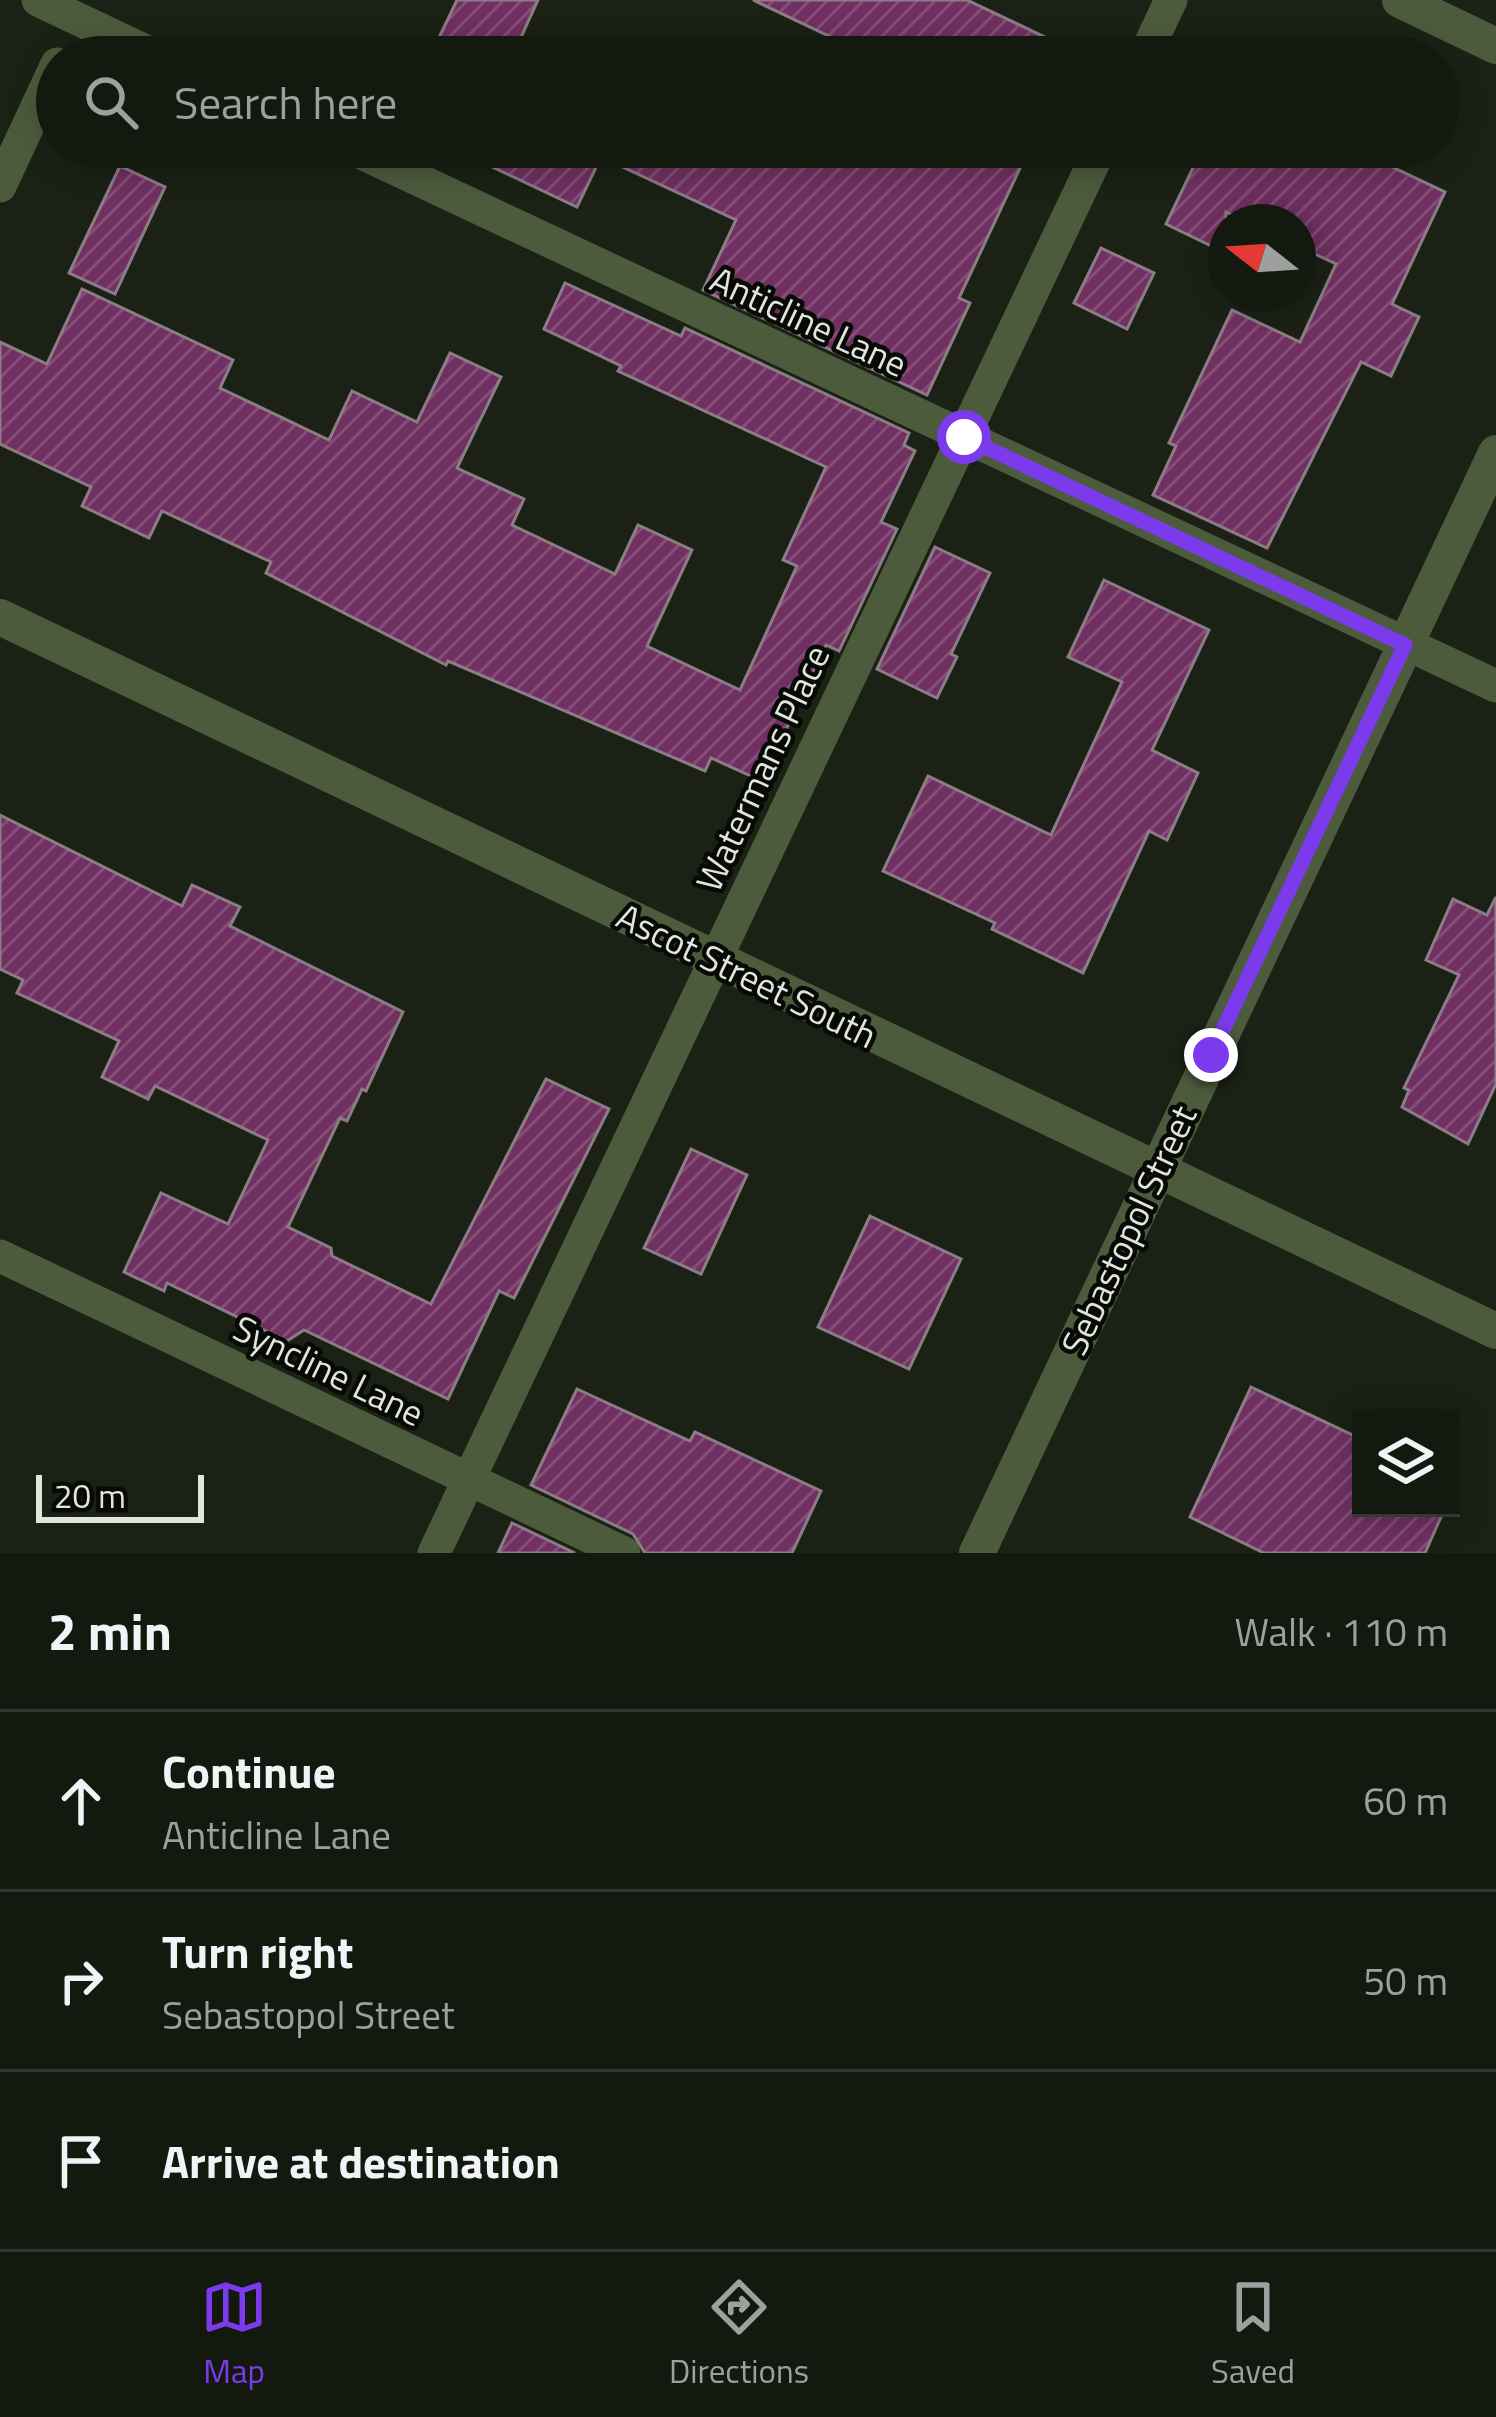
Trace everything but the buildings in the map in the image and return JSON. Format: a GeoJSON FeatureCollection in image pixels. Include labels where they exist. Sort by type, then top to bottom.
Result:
{"type":"FeatureCollection","features":[{"type":"Feature","properties":{"kind":"street"},"geometry":{"type":"LineString","coordinates":[[1400,0],[1496,46]]}},
{"type":"Feature","properties":{"kind":"street","name":"Sebastopol Street"},"geometry":{"type":"LineString","coordinates":[[977,1553],[1496,453]]}},
{"type":"Feature","properties":{"kind":"street","name":"Ascot Street South"},"geometry":{"type":"LineString","coordinates":[[0,617],[1155,1172],[1496,1330]]}},
{"type":"Feature","properties":{"kind":"lane"},"geometry":{"type":"LineString","coordinates":[[38,0],[83,10],[124,36]]}},
{"type":"Feature","properties":{"kind":"lane"},"geometry":{"type":"LineString","coordinates":[[1154,36],[1171,0]]}},
{"type":"Feature","properties":{"kind":"lane"},"geometry":{"type":"LineString","coordinates":[[0,186],[36,110]]}},
{"type":"Feature","properties":{"kind":"lane","name":"Anticline Lane"},"geometry":{"type":"LineString","coordinates":[[394,168],[1496,686]]}},
{"type":"Feature","properties":{"kind":"lane","name":"Watermans Place"},"geometry":{"type":"LineString","coordinates":[[434,1553],[1091,168]]}},
{"type":"Feature","properties":{"kind":"lane","name":"Syncline Lane"},"geometry":{"type":"LineString","coordinates":[[0,1256],[624,1553]]}},
{"type":"Feature","properties":{"kind":"route"},"geometry":{"type":"LineString","coordinates":[[964,437],[1405,645],[1211,1055]]}}]}
